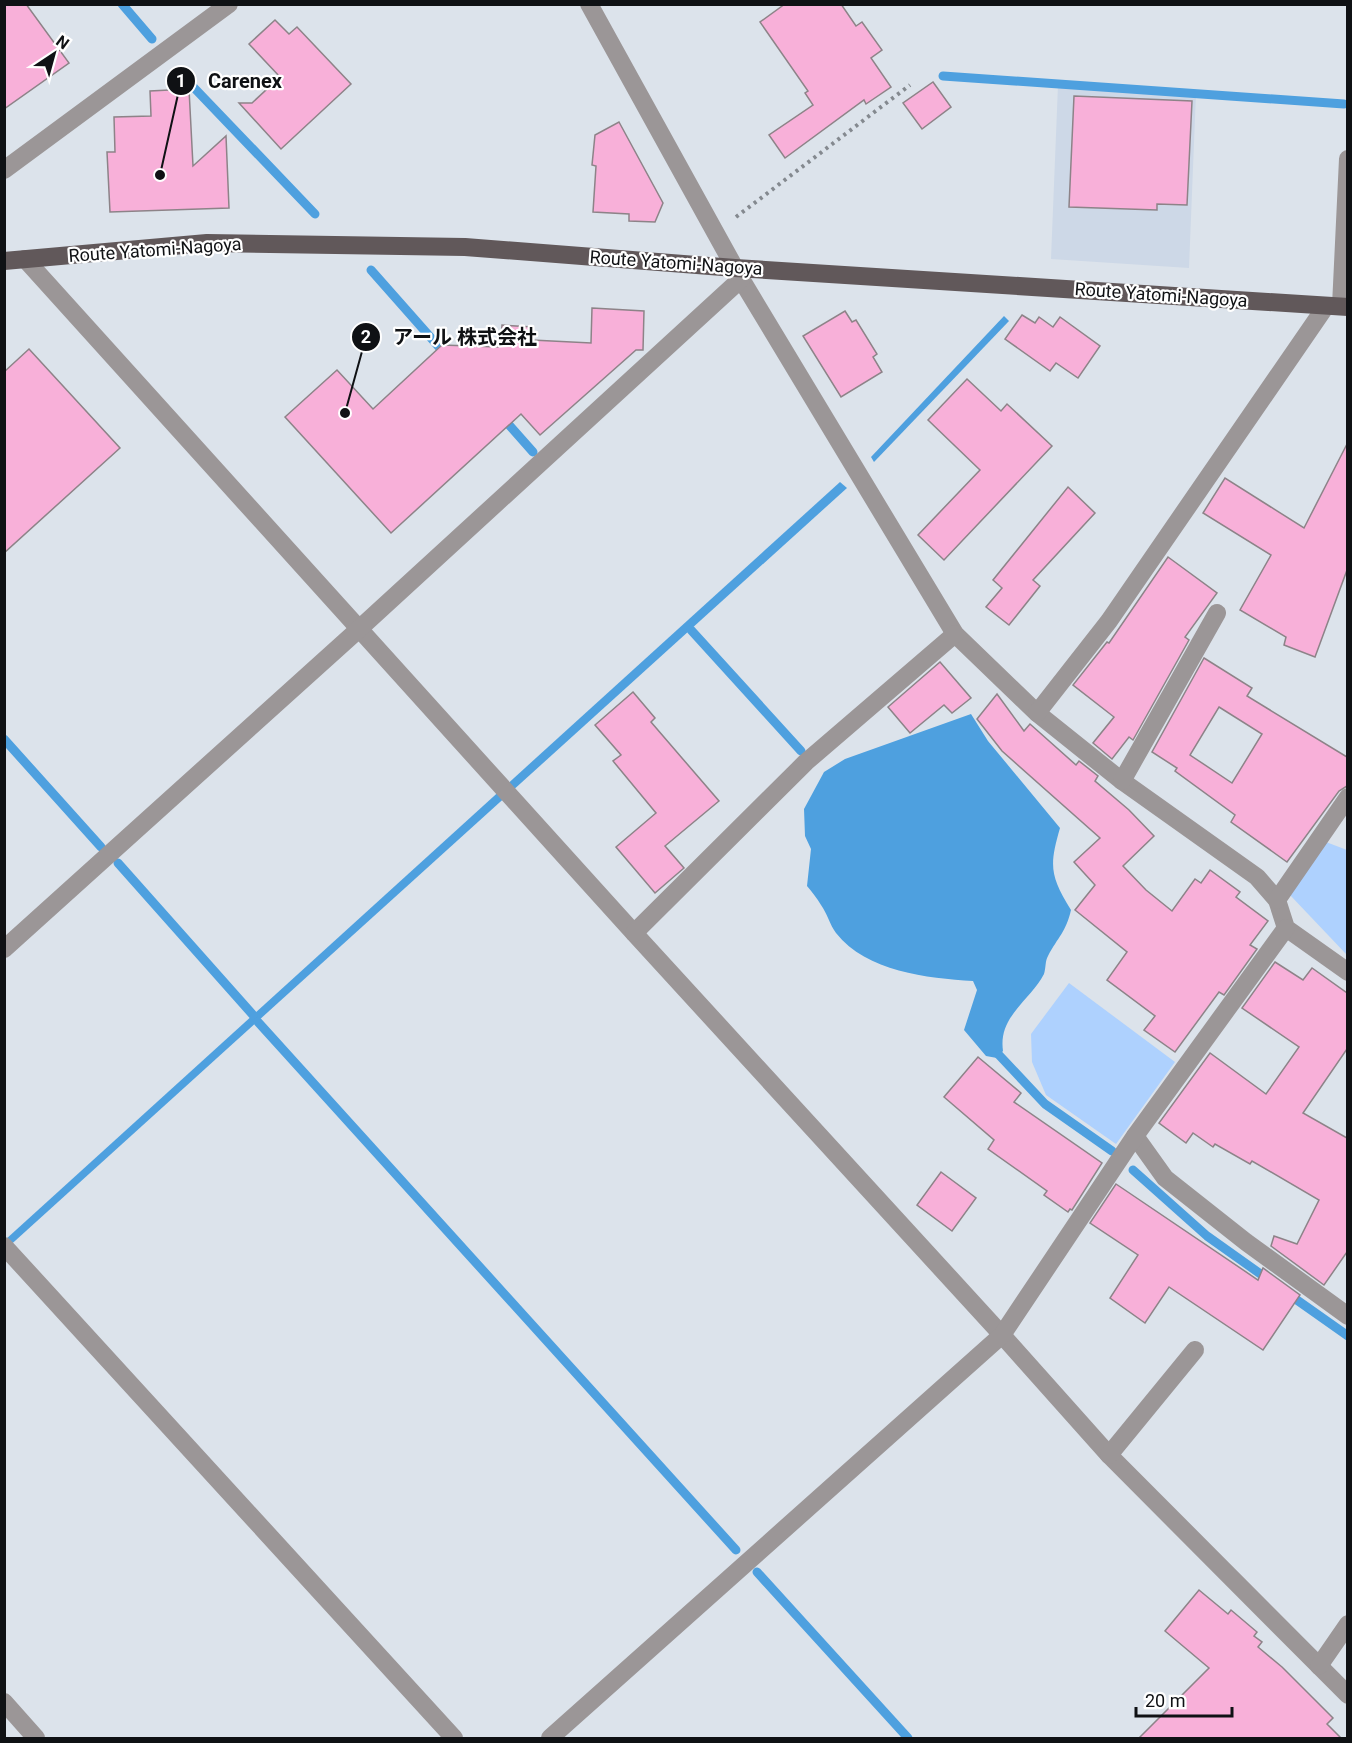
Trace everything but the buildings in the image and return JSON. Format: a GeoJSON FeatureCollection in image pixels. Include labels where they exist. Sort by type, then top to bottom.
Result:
{"type":"FeatureCollection","features":[{"type":"Feature","properties":{"kind":"main road","name":"Route Yatomi-Nagoya"},"geometry":{"type":"LineString","coordinates":[[4,261],[207,243],[465,247],[738,274],[1338,306]]}},
{"type":"Feature","properties":{"kind":"street"},"geometry":{"type":"LineString","coordinates":[[589,4],[738,274],[955,634],[1037,713],[1122,781],[1257,878],[1277,900],[1286,927],[1347,972]]}},
{"type":"Feature","properties":{"kind":"street"},"geometry":{"type":"LineString","coordinates":[[4,170],[223,6]]}},
{"type":"Feature","properties":{"kind":"street"},"geometry":{"type":"LineString","coordinates":[[1037,713],[1109,621],[1338,306],[1347,159]]}},
{"type":"Feature","properties":{"kind":"street"},"geometry":{"type":"LineString","coordinates":[[25,259],[1109,1455],[1347,1695]]}},
{"type":"Feature","properties":{"kind":"street"},"geometry":{"type":"LineString","coordinates":[[4,949],[359,629],[738,274]]}},
{"type":"Feature","properties":{"kind":"street"},"geometry":{"type":"LineString","coordinates":[[1122,781],[1217,613]]}},
{"type":"Feature","properties":{"kind":"street"},"geometry":{"type":"LineString","coordinates":[[634,933],[806,762],[955,634]]}},
{"type":"Feature","properties":{"kind":"street"},"geometry":{"type":"LineString","coordinates":[[1277,900],[1347,797]]}},
{"type":"Feature","properties":{"kind":"street"},"geometry":{"type":"LineString","coordinates":[[550,1738],[1002,1335],[1135,1136],[1286,927]]}},
{"type":"Feature","properties":{"kind":"street"},"geometry":{"type":"LineString","coordinates":[[1135,1136],[1166,1178],[1246,1242],[1347,1316]]}},
{"type":"Feature","properties":{"kind":"street"},"geometry":{"type":"LineString","coordinates":[[8,1251],[454,1738]]}},
{"type":"Feature","properties":{"kind":"street"},"geometry":{"type":"LineString","coordinates":[[1109,1455],[1195,1350]]}},
{"type":"Feature","properties":{"kind":"street"},"geometry":{"type":"LineString","coordinates":[[1319,1666],[1347,1624]]}},
{"type":"Feature","properties":{"kind":"street"},"geometry":{"type":"LineString","coordinates":[[4,1702],[36,1738]]}},
{"type":"Feature","properties":{"kind":"path"},"geometry":{"type":"LineString","coordinates":[[716,233],[910,85]]}},
{"type":"Feature","properties":{"kind":"shaded area"},"geometry":{"type":"Polygon","coordinates":[[[1058,85],[1196,93],[1189,268],[1051,259],[1058,85]]]}},
{"type":"Feature","properties":{"kind":"shaded area"},"geometry":{"type":"Polygon","coordinates":[[[1004,316],[1009,321],[874,462],[871,457],[1004,316]]]}},
{"type":"Feature","properties":{"kind":"shaded area"},"geometry":{"type":"Polygon","coordinates":[[[840,482],[847,488],[5,1250],[5,1240],[840,482]]]}},
{"type":"Feature","properties":{"kind":"shaded area"},"geometry":{"type":"Polygon","coordinates":[[[971,714],[988,741],[1060,828],[1053,862],[1055,879],[1071,910],[1064,929],[1047,958],[1044,974],[1010,1018],[1005,1028],[1003,1051],[997,1058],[986,1056],[964,1030],[977,990],[973,981],[918,975],[881,965],[864,957],[836,933],[823,908],[807,886],[811,849],[805,836],[804,809],[824,772],[845,759],[971,714]]]}},
{"type":"Feature","properties":{"kind":"shaded area"},"geometry":{"type":"Polygon","coordinates":[[[1326,842],[1347,850],[1347,955],[1290,895],[1326,842]]]}},
{"type":"Feature","properties":{"kind":"shaded area"},"geometry":{"type":"Polygon","coordinates":[[[1069,983],[1175,1062],[1116,1144],[1046,1095],[1032,1062],[1031,1034],[1069,983]]]}},
{"type":"Feature","properties":{"kind":"waterway"},"geometry":{"type":"LineString","coordinates":[[122,4],[152,39]]}},
{"type":"Feature","properties":{"kind":"waterway"},"geometry":{"type":"LineString","coordinates":[[178,71],[315,214]]}},
{"type":"Feature","properties":{"kind":"waterway"},"geometry":{"type":"LineString","coordinates":[[943,76],[1344,104]]}},
{"type":"Feature","properties":{"kind":"waterway"},"geometry":{"type":"LineString","coordinates":[[371,270],[447,356]]}},
{"type":"Feature","properties":{"kind":"waterway"},"geometry":{"type":"LineString","coordinates":[[502,417],[533,452]]}},
{"type":"Feature","properties":{"kind":"waterway"},"geometry":{"type":"LineString","coordinates":[[691,630],[801,751]]}},
{"type":"Feature","properties":{"kind":"waterway"},"geometry":{"type":"LineString","coordinates":[[4,739],[101,847]]}},
{"type":"Feature","properties":{"kind":"waterway"},"geometry":{"type":"LineString","coordinates":[[118,863],[253,1015]]}},
{"type":"Feature","properties":{"kind":"waterway"},"geometry":{"type":"LineString","coordinates":[[258,1022],[736,1550]]}},
{"type":"Feature","properties":{"kind":"waterway"},"geometry":{"type":"LineString","coordinates":[[999,1055],[1045,1104],[1112,1151]]}},
{"type":"Feature","properties":{"kind":"waterway"},"geometry":{"type":"LineString","coordinates":[[1133,1170],[1207,1236],[1269,1280]]}},
{"type":"Feature","properties":{"kind":"waterway"},"geometry":{"type":"LineString","coordinates":[[1287,1293],[1348,1336]]}},
{"type":"Feature","properties":{"kind":"waterway"},"geometry":{"type":"LineString","coordinates":[[757,1572],[908,1738]]}},
{"type":"Feature","properties":{"kind":"place","name":"Carenex"},"geometry":{"type":"Point","coordinates":[160,175]}},
{"type":"Feature","properties":{"kind":"place","name":"アール 株式会社"},"geometry":{"type":"Point","coordinates":[345,413]}}]}
